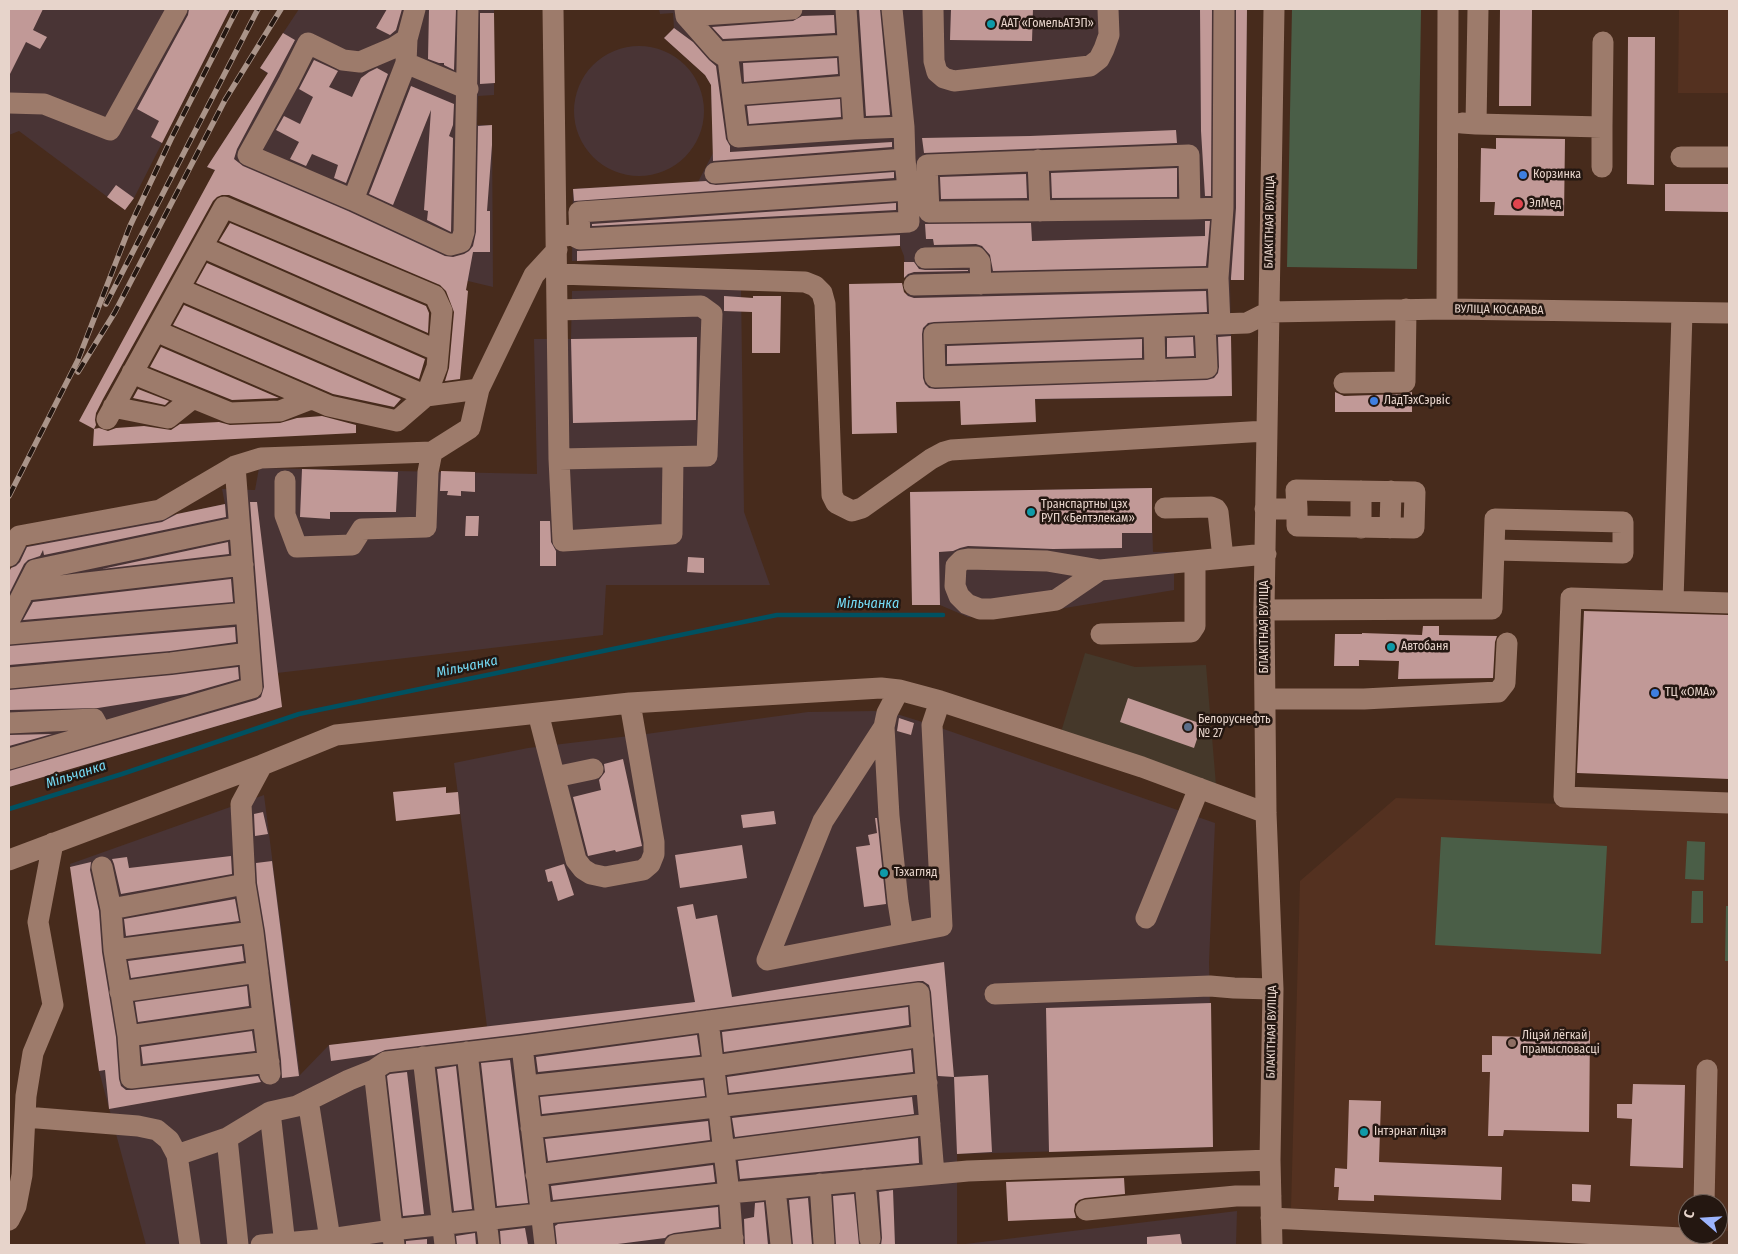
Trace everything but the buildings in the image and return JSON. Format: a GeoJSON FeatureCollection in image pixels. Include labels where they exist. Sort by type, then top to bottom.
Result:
{"type":"FeatureCollection","features":[{"type":"Feature","properties":{"kind":"street"},"geometry":{"type":"LineString","coordinates":[[9,103],[44,104],[110,130],[177,9]]}},
{"type":"Feature","properties":{"kind":"street"},"geometry":{"type":"LineString","coordinates":[[353,200],[406,63],[407,39],[415,9]]}},
{"type":"Feature","properties":{"kind":"street"},"geometry":{"type":"LineString","coordinates":[[407,39],[393,48],[360,62],[343,60],[308,43],[248,155],[353,200],[450,245],[461,242],[464,232],[468,9]]}},
{"type":"Feature","properties":{"kind":"street"},"geometry":{"type":"LineString","coordinates":[[553,9],[559,459],[563,540],[672,534],[673,457]]}},
{"type":"Feature","properties":{"kind":"street"},"geometry":{"type":"LineString","coordinates":[[686,12],[792,9]]}},
{"type":"Feature","properties":{"kind":"street"},"geometry":{"type":"LineString","coordinates":[[846,9],[854,130]]}},
{"type":"Feature","properties":{"kind":"street"},"geometry":{"type":"LineString","coordinates":[[9,556],[19,536],[160,510],[235,466],[261,458],[432,452],[470,428],[480,389],[534,275],[557,244],[572,236],[580,239],[909,222],[904,127],[892,9]]}},
{"type":"Feature","properties":{"kind":"street"},"geometry":{"type":"LineString","coordinates":[[933,9],[934,60],[937,72],[944,78],[954,81],[1090,66],[1098,59],[1109,35],[1108,9]]}},
{"type":"Feature","properties":{"kind":"street"},"geometry":{"type":"LineString","coordinates":[[1224,9],[1223,208],[1218,278],[1212,325],[1207,368],[935,377],[934,334],[1212,325],[1247,323],[1269,312]]}},
{"type":"Feature","properties":{"kind":"street","name":"БЛАКІТНАЯ ВУЛІЦА"},"geometry":{"type":"LineString","coordinates":[[1272,1245],[1270,1160],[1273,989],[1266,813],[1264,610],[1274,9]]}},
{"type":"Feature","properties":{"kind":"street"},"geometry":{"type":"LineString","coordinates":[[1448,9],[1448,309]]}},
{"type":"Feature","properties":{"kind":"street"},"geometry":{"type":"LineString","coordinates":[[1476,124],[1478,9]]}},
{"type":"Feature","properties":{"kind":"street"},"geometry":{"type":"LineString","coordinates":[[686,12],[718,52],[728,59],[738,137],[904,127]]}},
{"type":"Feature","properties":{"kind":"street"},"geometry":{"type":"LineString","coordinates":[[1602,167],[1603,42]]}},
{"type":"Feature","properties":{"kind":"street"},"geometry":{"type":"LineString","coordinates":[[718,52],[848,45]]}},
{"type":"Feature","properties":{"kind":"street"},"geometry":{"type":"LineString","coordinates":[[406,63],[468,88]]}},
{"type":"Feature","properties":{"kind":"street"},"geometry":{"type":"LineString","coordinates":[[733,95],[850,86]]}},
{"type":"Feature","properties":{"kind":"street"},"geometry":{"type":"LineString","coordinates":[[1448,122],[1602,127]]}},
{"type":"Feature","properties":{"kind":"street"},"geometry":{"type":"LineString","coordinates":[[1190,210],[1189,155],[927,165],[929,212],[1190,210],[1223,208]]}},
{"type":"Feature","properties":{"kind":"street"},"geometry":{"type":"LineString","coordinates":[[1681,157],[1729,157]]}},
{"type":"Feature","properties":{"kind":"street"},"geometry":{"type":"LineString","coordinates":[[715,173],[905,159]]}},
{"type":"Feature","properties":{"kind":"street"},"geometry":{"type":"LineString","coordinates":[[1038,160],[1040,211]]}},
{"type":"Feature","properties":{"kind":"street"},"geometry":{"type":"LineString","coordinates":[[580,239],[579,212],[908,190]]}},
{"type":"Feature","properties":{"kind":"street"},"geometry":{"type":"LineString","coordinates":[[156,331],[329,406],[397,421],[426,396],[437,367],[442,312],[435,296],[224,207],[110,413],[168,418],[193,398]]}},
{"type":"Feature","properties":{"kind":"street"},"geometry":{"type":"LineString","coordinates":[[202,247],[438,350]]}},
{"type":"Feature","properties":{"kind":"street"},"geometry":{"type":"LineString","coordinates":[[925,258],[976,257],[980,262],[981,284]]}},
{"type":"Feature","properties":{"kind":"street"},"geometry":{"type":"LineString","coordinates":[[558,274],[805,282],[815,286],[822,293],[825,304],[832,494],[836,503],[852,511],[862,508],[932,459],[951,450],[1266,431]]}},
{"type":"Feature","properties":{"kind":"street"},"geometry":{"type":"LineString","coordinates":[[914,285],[1218,278]]}},
{"type":"Feature","properties":{"kind":"street"},"geometry":{"type":"LineString","coordinates":[[179,289],[426,396],[480,389]]}},
{"type":"Feature","properties":{"kind":"street"},"geometry":{"type":"LineString","coordinates":[[557,310],[701,306],[712,314],[707,456],[559,459]]}},
{"type":"Feature","properties":{"kind":"street"},"geometry":{"type":"LineString","coordinates":[[1344,383],[1405,382],[1406,309]]}},
{"type":"Feature","properties":{"kind":"street","name":"ВУЛІЦА КОСАРАВА"},"geometry":{"type":"LineString","coordinates":[[1269,312],[1448,309],[1729,313]]}},
{"type":"Feature","properties":{"kind":"street"},"geometry":{"type":"LineString","coordinates":[[1673,602],[1682,313]]}},
{"type":"Feature","properties":{"kind":"street"},"geometry":{"type":"LineString","coordinates":[[1154,327],[1155,370]]}},
{"type":"Feature","properties":{"kind":"street"},"geometry":{"type":"LineString","coordinates":[[132,372],[230,413],[280,412],[311,399]]}},
{"type":"Feature","properties":{"kind":"street"},"geometry":{"type":"LineString","coordinates":[[284,482],[285,515],[297,548],[352,545],[362,529],[426,527],[428,472],[432,452]]}},
{"type":"Feature","properties":{"kind":"street"},"geometry":{"type":"LineString","coordinates":[[9,758],[252,688],[235,466]]}},
{"type":"Feature","properties":{"kind":"street"},"geometry":{"type":"LineString","coordinates":[[1375,491],[1296,490],[1297,526],[1375,528]]}},
{"type":"Feature","properties":{"kind":"street"},"geometry":{"type":"LineString","coordinates":[[1375,491],[1375,528]]}},
{"type":"Feature","properties":{"kind":"street"},"geometry":{"type":"LineString","coordinates":[[1375,491],[1375,528]]}},
{"type":"Feature","properties":{"kind":"street"},"geometry":{"type":"LineString","coordinates":[[1165,508],[1211,507],[1216,509],[1218,512],[1223,558]]}},
{"type":"Feature","properties":{"kind":"street"},"geometry":{"type":"LineString","coordinates":[[1266,509],[1297,509]]}},
{"type":"Feature","properties":{"kind":"street"},"geometry":{"type":"LineString","coordinates":[[1264,610],[1492,609],[1494,550],[1496,519],[1623,522],[1622,553],[1494,550]]}},
{"type":"Feature","properties":{"kind":"street"},"geometry":{"type":"LineString","coordinates":[[9,621],[35,570],[239,527]]}},
{"type":"Feature","properties":{"kind":"street"},"geometry":{"type":"LineString","coordinates":[[1100,570],[1056,600],[992,610],[980,609],[967,604],[958,596],[955,586],[956,566],[962,560],[968,559],[1046,561],[1100,570],[1266,554]]}},
{"type":"Feature","properties":{"kind":"street"},"geometry":{"type":"LineString","coordinates":[[1101,634],[1191,632],[1195,626],[1195,561]]}},
{"type":"Feature","properties":{"kind":"street"},"geometry":{"type":"LineString","coordinates":[[26,590],[242,565]]}},
{"type":"Feature","properties":{"kind":"street"},"geometry":{"type":"LineString","coordinates":[[1729,603],[1571,598],[1564,797],[1729,803]]}},
{"type":"Feature","properties":{"kind":"street"},"geometry":{"type":"LineString","coordinates":[[9,634],[246,613]]}},
{"type":"Feature","properties":{"kind":"street"},"geometry":{"type":"LineString","coordinates":[[1264,699],[1364,699],[1498,692],[1505,683],[1507,643]]}},
{"type":"Feature","properties":{"kind":"street"},"geometry":{"type":"LineString","coordinates":[[9,678],[171,664],[249,653]]}},
{"type":"Feature","properties":{"kind":"street"},"geometry":{"type":"LineString","coordinates":[[9,860],[262,765],[336,735],[630,703],[882,688],[899,690],[940,701],[1142,767],[1266,813]]}},
{"type":"Feature","properties":{"kind":"street"},"geometry":{"type":"LineString","coordinates":[[899,690],[887,713],[884,727],[890,826],[898,902],[904,933]]}},
{"type":"Feature","properties":{"kind":"street"},"geometry":{"type":"LineString","coordinates":[[884,727],[823,821],[767,960],[942,926],[932,725],[940,701]]}},
{"type":"Feature","properties":{"kind":"street"},"geometry":{"type":"LineString","coordinates":[[538,713],[576,860],[583,869],[591,874],[605,877],[643,870],[650,864],[654,854],[654,842],[630,703]]}},
{"type":"Feature","properties":{"kind":"street"},"geometry":{"type":"LineString","coordinates":[[9,723],[94,719],[101,732]]}},
{"type":"Feature","properties":{"kind":"street"},"geometry":{"type":"LineString","coordinates":[[102,867],[111,909],[114,950],[128,1036],[130,1078],[269,1068],[253,932],[245,884],[241,804],[262,765]]}},
{"type":"Feature","properties":{"kind":"street"},"geometry":{"type":"LineString","coordinates":[[554,777],[593,768]]}},
{"type":"Feature","properties":{"kind":"street"},"geometry":{"type":"LineString","coordinates":[[1146,918],[1199,788]]}},
{"type":"Feature","properties":{"kind":"street"},"geometry":{"type":"LineString","coordinates":[[9,1220],[16,1206],[22,1174],[26,1096],[33,1053],[53,1005],[38,922],[53,843]]}},
{"type":"Feature","properties":{"kind":"street"},"geometry":{"type":"LineString","coordinates":[[111,909],[245,884]]}},
{"type":"Feature","properties":{"kind":"street"},"geometry":{"type":"LineString","coordinates":[[114,950],[253,932]]}},
{"type":"Feature","properties":{"kind":"street"},"geometry":{"type":"LineString","coordinates":[[120,992],[258,972]]}},
{"type":"Feature","properties":{"kind":"street"},"geometry":{"type":"LineString","coordinates":[[995,994],[1202,986],[1273,989]]}},
{"type":"Feature","properties":{"kind":"street"},"geometry":{"type":"LineString","coordinates":[[177,1155],[227,1138],[270,1112],[297,1106],[348,1080],[374,1070],[386,1062],[522,1046],[919,993],[934,1174]]}},
{"type":"Feature","properties":{"kind":"street"},"geometry":{"type":"LineString","coordinates":[[128,1036],[263,1017]]}},
{"type":"Feature","properties":{"kind":"street"},"geometry":{"type":"LineString","coordinates":[[675,1245],[733,1242],[730,1193],[708,1021]]}},
{"type":"Feature","properties":{"kind":"street"},"geometry":{"type":"LineString","coordinates":[[527,1086],[714,1066],[923,1036]]}},
{"type":"Feature","properties":{"kind":"street"},"geometry":{"type":"LineString","coordinates":[[522,1046],[545,1245]]}},
{"type":"Feature","properties":{"kind":"street"},"geometry":{"type":"LineString","coordinates":[[467,1052],[490,1245]]}},
{"type":"Feature","properties":{"kind":"street"},"geometry":{"type":"LineString","coordinates":[[423,1057],[444,1235]]}},
{"type":"Feature","properties":{"kind":"street"},"geometry":{"type":"LineString","coordinates":[[374,1070],[393,1238]]}},
{"type":"Feature","properties":{"kind":"street"},"geometry":{"type":"LineString","coordinates":[[1704,1194],[1706,1070]]}},
{"type":"Feature","properties":{"kind":"street"},"geometry":{"type":"LineString","coordinates":[[531,1128],[926,1083]]}},
{"type":"Feature","properties":{"kind":"street"},"geometry":{"type":"LineString","coordinates":[[308,1100],[330,1242]]}},
{"type":"Feature","properties":{"kind":"street"},"geometry":{"type":"LineString","coordinates":[[270,1112],[285,1244]]}},
{"type":"Feature","properties":{"kind":"street"},"geometry":{"type":"LineString","coordinates":[[25,1117],[138,1126],[157,1130],[169,1140],[177,1155],[190,1245]]}},
{"type":"Feature","properties":{"kind":"street"},"geometry":{"type":"LineString","coordinates":[[536,1175],[930,1124]]}},
{"type":"Feature","properties":{"kind":"street"},"geometry":{"type":"LineString","coordinates":[[227,1138],[238,1245]]}},
{"type":"Feature","properties":{"kind":"street"},"geometry":{"type":"LineString","coordinates":[[261,1245],[444,1235],[487,1220],[775,1188],[968,1171],[1270,1160]]}},
{"type":"Feature","properties":{"kind":"street"},"geometry":{"type":"LineString","coordinates":[[866,1180],[870,1239]]}},
{"type":"Feature","properties":{"kind":"street"},"geometry":{"type":"LineString","coordinates":[[820,1184],[824,1243]]}},
{"type":"Feature","properties":{"kind":"street"},"geometry":{"type":"LineString","coordinates":[[775,1188],[781,1245]]}},
{"type":"Feature","properties":{"kind":"street"},"geometry":{"type":"LineString","coordinates":[[1086,1210],[1236,1196],[1271,1196]]}},
{"type":"Feature","properties":{"kind":"street"},"geometry":{"type":"LineString","coordinates":[[1271,1218],[1678,1238]]}},
{"type":"Feature","properties":{"kind":"shaded area"},"geometry":{"type":"Polygon","coordinates":[[[9,9],[230,9],[134,198],[125,210],[19,131],[9,135],[9,9]]]}},
{"type":"Feature","properties":{"kind":"shaded area"},"geometry":{"type":"Polygon","coordinates":[[[299,9],[494,9],[494,95],[478,96],[477,125],[492,125],[493,287],[468,281],[207,167],[268,74],[260,68],[299,9]]]}},
{"type":"Feature","properties":{"kind":"shaded area"},"geometry":{"type":"Polygon","coordinates":[[[659,9],[1247,9],[1244,280],[1230,280],[1232,396],[909,402],[907,293],[904,256],[900,246],[572,261],[573,189],[698,182],[713,153],[711,85],[705,75],[664,38],[674,28],[673,13],[660,14],[659,9]]]}},
{"type":"Feature","properties":{"kind":"shaded area"},"geometry":{"type":"Polygon","coordinates":[[[1679,9],[1729,9],[1729,93],[1678,93],[1679,9]]]}},
{"type":"Feature","properties":{"kind":"shaded area"},"geometry":{"type":"Polygon","coordinates":[[[639,46],[652,47],[664,51],[685,65],[699,86],[703,98],[703,124],[699,136],[685,157],[664,171],[652,175],[639,176],[626,175],[614,171],[593,157],[579,136],[575,124],[574,111],[575,98],[579,86],[593,65],[614,51],[626,47],[639,46]]]}},
{"type":"Feature","properties":{"kind":"shaded area"},"geometry":{"type":"Polygon","coordinates":[[[741,287],[744,512],[770,585],[606,585],[603,635],[277,673],[282,707],[9,787],[9,572],[22,547],[225,504],[222,489],[255,490],[259,468],[537,474],[534,339],[571,339],[572,291],[741,287]]]}},
{"type":"Feature","properties":{"kind":"shaded area","name":"Транспартны цэх РУП «Белтэлекам»"},"geometry":{"type":"Polygon","coordinates":[[[1151,488],[1153,552],[1174,552],[1174,590],[999,617],[968,617],[940,605],[912,605],[910,492],[1151,488]]]}},
{"type":"Feature","properties":{"kind":"shaded area"},"geometry":{"type":"Polygon","coordinates":[[[1085,653],[1135,667],[1206,665],[1216,785],[1061,732],[1085,653]]]}},
{"type":"Feature","properties":{"kind":"shaded area"},"geometry":{"type":"Polygon","coordinates":[[[874,711],[900,715],[932,725],[1215,823],[1209,962],[1213,1147],[957,1154],[957,1245],[146,1245],[99,1071],[70,864],[264,795],[300,1075],[329,1045],[487,1027],[454,763],[528,748],[808,712],[874,711]]]}},
{"type":"Feature","properties":{"kind":"shaded area","name":"Ліцэй лёгкай прамысловасці"},"geometry":{"type":"Polygon","coordinates":[[[1396,798],[1729,810],[1729,1231],[1728,1194],[1678,1194],[1678,1228],[1291,1208],[1300,881],[1396,798]]]}},
{"type":"Feature","properties":{"kind":"shaded area"},"geometry":{"type":"Polygon","coordinates":[[[1237,1211],[1236,1245],[957,1245],[1237,1211]]]}},
{"type":"Feature","properties":{"kind":"green space"},"geometry":{"type":"Polygon","coordinates":[[[1292,9],[1421,9],[1417,269],[1287,267],[1292,9]]]}},
{"type":"Feature","properties":{"kind":"green space"},"geometry":{"type":"Polygon","coordinates":[[[1441,837],[1607,846],[1601,954],[1435,945],[1441,837]]]}},
{"type":"Feature","properties":{"kind":"green space"},"geometry":{"type":"Polygon","coordinates":[[[1687,841],[1705,842],[1704,880],[1685,879],[1687,841]]]}},
{"type":"Feature","properties":{"kind":"green space"},"geometry":{"type":"Polygon","coordinates":[[[1692,891],[1703,891],[1703,923],[1691,923],[1692,891]]]}},
{"type":"Feature","properties":{"kind":"green space"},"geometry":{"type":"Polygon","coordinates":[[[1726,906],[1729,906],[1729,961],[1725,961],[1726,906]]]}},
{"type":"Feature","properties":{"kind":"waterway","name":"Мільчанка"},"geometry":{"type":"LineString","coordinates":[[9,809],[122,774],[299,714],[777,615],[943,615]]}},
{"type":"Feature","properties":{"kind":"railway"},"geometry":{"type":"LineString","coordinates":[[9,496],[78,360],[130,226],[171,139],[237,9]]}},
{"type":"Feature","properties":{"kind":"railway"},"geometry":{"type":"LineString","coordinates":[[106,304],[258,9]]}},
{"type":"Feature","properties":{"kind":"railway"},"geometry":{"type":"LineString","coordinates":[[78,372],[115,312],[225,100],[281,9]]}},
{"type":"Feature","properties":{"kind":"place","name":"ААТ «ГомельАТЭП»"},"geometry":{"type":"Point","coordinates":[991,24]}},
{"type":"Feature","properties":{"kind":"place","name":"Корзинка"},"geometry":{"type":"Point","coordinates":[1523,175]}},
{"type":"Feature","properties":{"kind":"place","name":"ЭлМед"},"geometry":{"type":"Point","coordinates":[1518,204]}},
{"type":"Feature","properties":{"kind":"place","name":"ЛадТэхСэрвіс"},"geometry":{"type":"Point","coordinates":[1374,401]}},
{"type":"Feature","properties":{"kind":"place","name":"Транспартны цэх РУП «Белтэлекам»"},"geometry":{"type":"Point","coordinates":[1031,512]}},
{"type":"Feature","properties":{"kind":"place","name":"Автобаня"},"geometry":{"type":"Point","coordinates":[1391,647]}},
{"type":"Feature","properties":{"kind":"place","name":"ТЦ «ОМА»"},"geometry":{"type":"Point","coordinates":[1655,693]}},
{"type":"Feature","properties":{"kind":"place","name":"Белоруснефть № 27"},"geometry":{"type":"Point","coordinates":[1188,727]}},
{"type":"Feature","properties":{"kind":"place","name":"Тэхагляд"},"geometry":{"type":"Point","coordinates":[884,873]}},
{"type":"Feature","properties":{"kind":"place","name":"Ліцэй лёгкай прамысловасці"},"geometry":{"type":"Point","coordinates":[1512,1043]}},
{"type":"Feature","properties":{"kind":"place","name":"Інтэрнат ліцэя"},"geometry":{"type":"Point","coordinates":[1364,1132]}}]}
